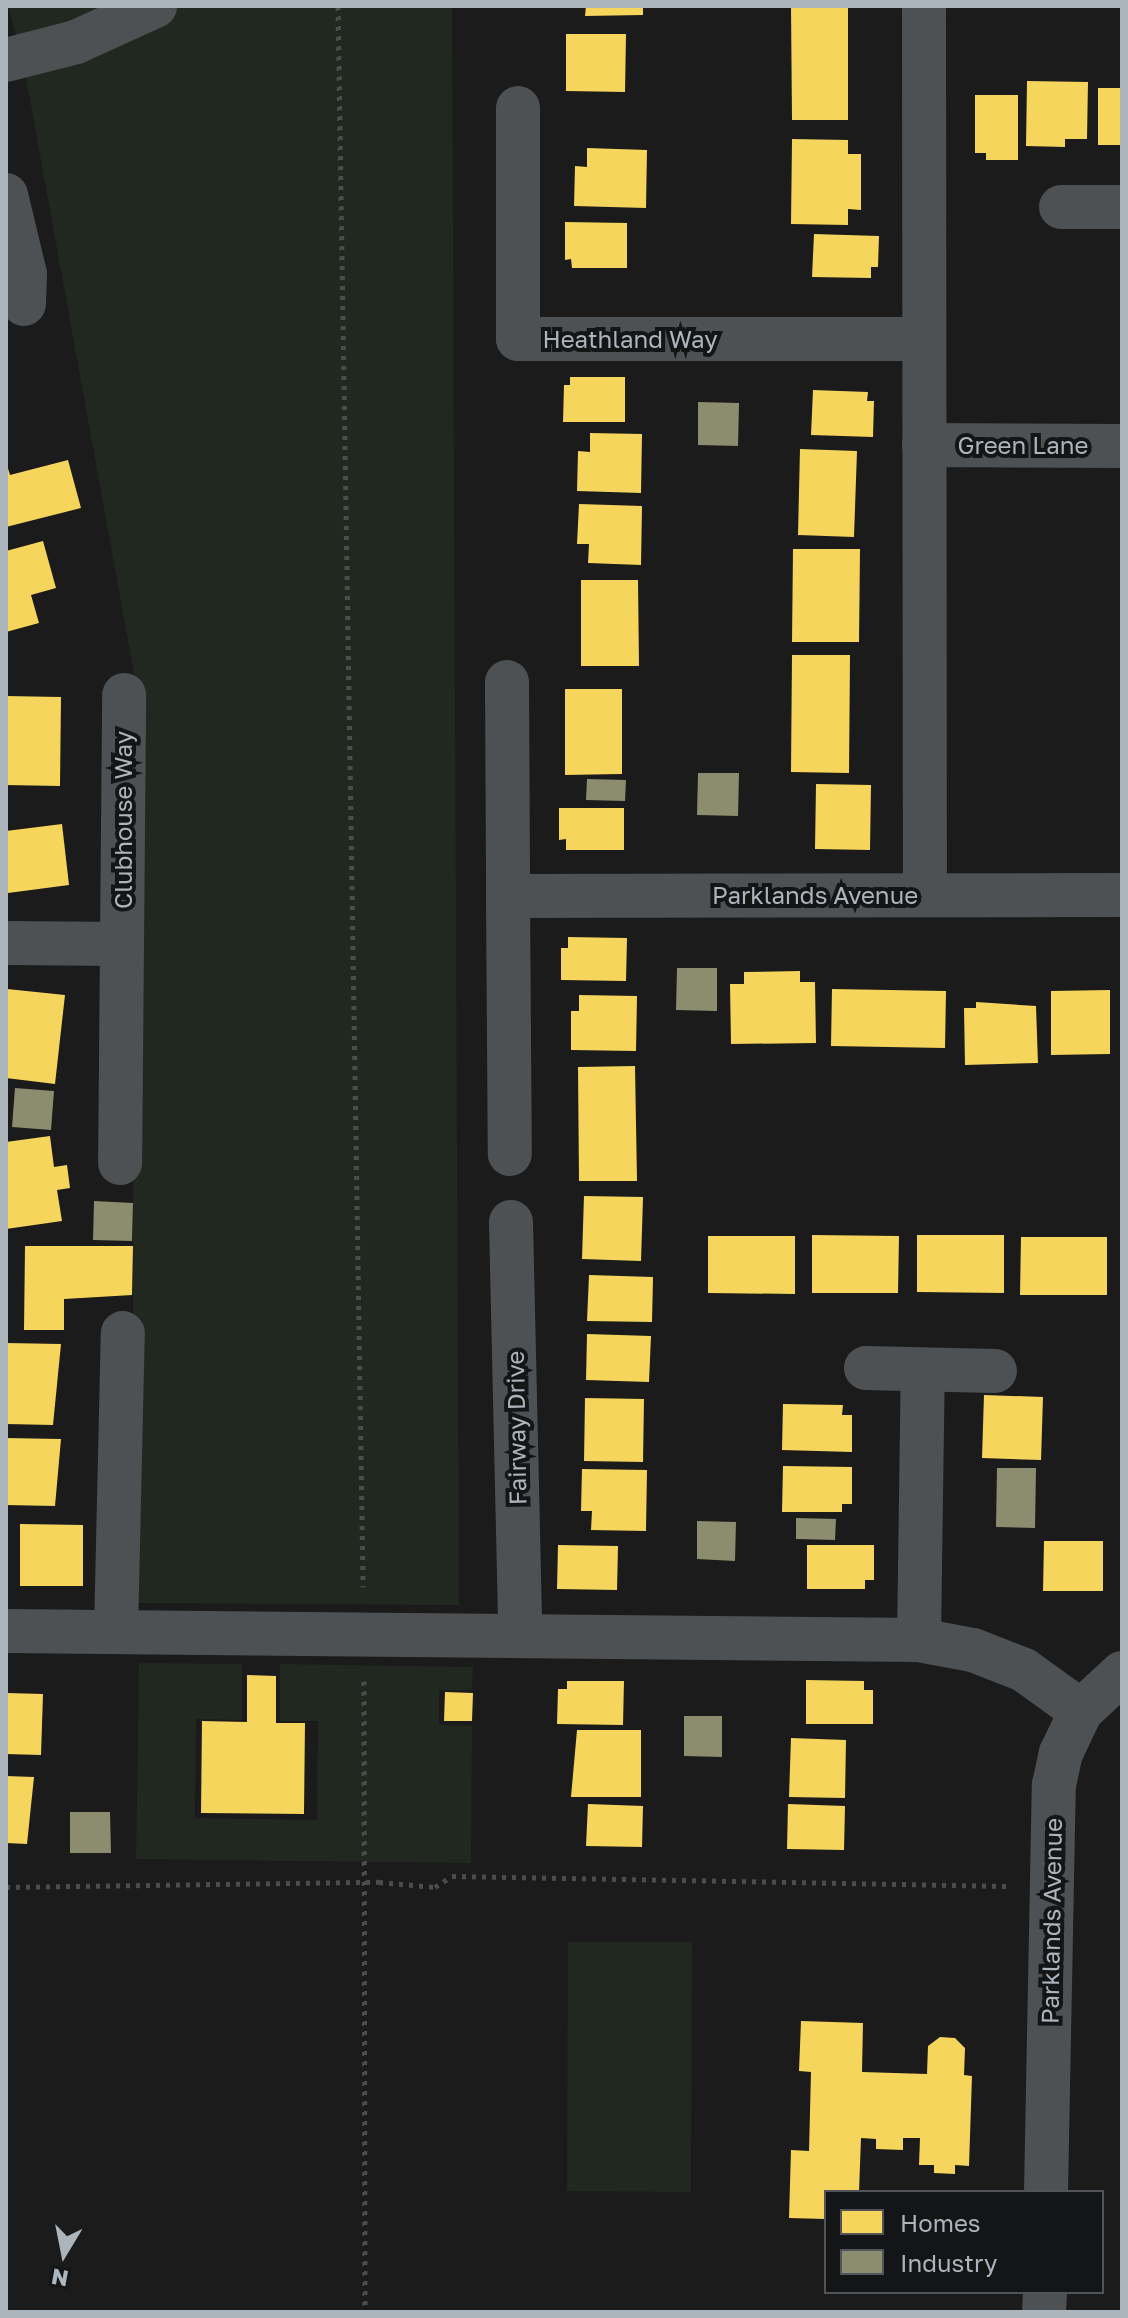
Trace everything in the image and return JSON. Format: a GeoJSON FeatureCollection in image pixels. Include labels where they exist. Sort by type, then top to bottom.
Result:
{"type":"FeatureCollection","features":[{"type":"Feature","properties":{"kind":"street"},"geometry":{"type":"LineString","coordinates":[[6,60],[76,42],[155,6]]}},
{"type":"Feature","properties":{"kind":"street"},"geometry":{"type":"LineString","coordinates":[[924,6],[925,894]]}},
{"type":"Feature","properties":{"kind":"street","name":"Heathland Way"},"geometry":{"type":"LineString","coordinates":[[518,108],[518,339],[924,339]]}},
{"type":"Feature","properties":{"kind":"street"},"geometry":{"type":"LineString","coordinates":[[6,195],[25,274],[24,304]]}},
{"type":"Feature","properties":{"kind":"street"},"geometry":{"type":"LineString","coordinates":[[1061,207],[1122,207]]}},
{"type":"Feature","properties":{"kind":"street","name":"Green Lane"},"geometry":{"type":"LineString","coordinates":[[924,445],[1122,446]]}},
{"type":"Feature","properties":{"kind":"street"},"geometry":{"type":"LineString","coordinates":[[507,682],[510,1154]]}},
{"type":"Feature","properties":{"kind":"street","name":"Clubhouse Way"},"geometry":{"type":"LineString","coordinates":[[120,1163],[124,695]]}},
{"type":"Feature","properties":{"kind":"street","name":"Parklands Avenue"},"geometry":{"type":"LineString","coordinates":[[508,896],[1122,895]]}},
{"type":"Feature","properties":{"kind":"street","name":"Clubhouse Way"},"geometry":{"type":"LineString","coordinates":[[6,943],[122,944]]}},
{"type":"Feature","properties":{"kind":"street","name":"Fairway Drive"},"geometry":{"type":"LineString","coordinates":[[511,1222],[520,1634]]}},
{"type":"Feature","properties":{"kind":"street"},"geometry":{"type":"LineString","coordinates":[[116,1632],[123,1333]]}},
{"type":"Feature","properties":{"kind":"street"},"geometry":{"type":"LineString","coordinates":[[866,1368],[995,1371]]}},
{"type":"Feature","properties":{"kind":"street"},"geometry":{"type":"LineString","coordinates":[[919,1640],[923,1370]]}},
{"type":"Feature","properties":{"kind":"street"},"geometry":{"type":"LineString","coordinates":[[6,1631],[919,1640],[973,1650],[1024,1670],[1081,1711]]}},
{"type":"Feature","properties":{"kind":"street","name":"Parklands Avenue"},"geometry":{"type":"LineString","coordinates":[[1046,2190],[1054,1785],[1061,1753],[1081,1711],[1122,1673]]}},
{"type":"Feature","properties":{"kind":"path"},"geometry":{"type":"LineString","coordinates":[[338,6],[364,1635],[365,2312]]}},
{"type":"Feature","properties":{"kind":"path"},"geometry":{"type":"LineString","coordinates":[[6,1887],[366,1883],[435,1887],[452,1876],[1051,1886]]}},
{"type":"Feature","properties":{"kind":"shaded area"},"geometry":{"type":"Polygon","coordinates":[[[8,6],[115,6],[17,40],[8,6]]]}},
{"type":"Feature","properties":{"kind":"shaded area"},"geometry":{"type":"Polygon","coordinates":[[[167,6],[452,6],[459,1605],[132,1603],[135,679],[24,67],[167,6]]]}},
{"type":"Feature","properties":{"kind":"shaded area"},"geometry":{"type":"Polygon","coordinates":[[[139,1663],[242,1664],[242,1720],[196,1719],[195,1818],[317,1820],[318,1721],[280,1721],[280,1664],[473,1667],[472,1690],[439,1690],[439,1725],[472,1726],[471,1863],[136,1859],[139,1663]]]}},
{"type":"Feature","properties":{"kind":"shaded area"},"geometry":{"type":"Polygon","coordinates":[[[568,1942],[692,1942],[691,2192],[567,2191],[568,1942]]]}},
{"type":"Feature","properties":{"kind":"building: Homes"},"geometry":{"type":"Polygon","coordinates":[[[586,6],[643,6],[643,15],[585,16],[586,6]]]}},
{"type":"Feature","properties":{"kind":"building: Homes"},"geometry":{"type":"Polygon","coordinates":[[[791,6],[848,6],[848,120],[792,120],[791,6]]]}},
{"type":"Feature","properties":{"kind":"building: Homes"},"geometry":{"type":"Polygon","coordinates":[[[566,34],[626,34],[625,92],[566,91],[566,34]]]}},
{"type":"Feature","properties":{"kind":"building: Homes"},"geometry":{"type":"Polygon","coordinates":[[[1027,81],[1088,82],[1087,139],[1065,139],[1065,147],[1026,146],[1027,81]]]}},
{"type":"Feature","properties":{"kind":"building: Homes"},"geometry":{"type":"Polygon","coordinates":[[[1098,88],[1122,88],[1122,145],[1098,145],[1098,88]]]}},
{"type":"Feature","properties":{"kind":"building: Homes"},"geometry":{"type":"Polygon","coordinates":[[[975,95],[1018,95],[1018,160],[986,160],[986,153],[975,153],[975,95]]]}},
{"type":"Feature","properties":{"kind":"building: Homes"},"geometry":{"type":"Polygon","coordinates":[[[792,139],[848,140],[848,154],[861,154],[861,210],[848,209],[848,225],[791,224],[792,139]]]}},
{"type":"Feature","properties":{"kind":"building: Homes"},"geometry":{"type":"Polygon","coordinates":[[[587,148],[647,150],[646,208],[574,206],[575,166],[587,167],[587,148]]]}},
{"type":"Feature","properties":{"kind":"building: Homes"},"geometry":{"type":"Polygon","coordinates":[[[565,222],[627,223],[627,268],[572,268],[571,259],[565,260],[565,222]]]}},
{"type":"Feature","properties":{"kind":"building: Homes"},"geometry":{"type":"Polygon","coordinates":[[[814,234],[879,236],[878,267],[871,267],[871,278],[812,277],[814,234]]]}},
{"type":"Feature","properties":{"kind":"building: Homes"},"geometry":{"type":"Polygon","coordinates":[[[570,377],[625,377],[625,422],[563,422],[564,385],[570,385],[570,377]]]}},
{"type":"Feature","properties":{"kind":"building: Homes"},"geometry":{"type":"Polygon","coordinates":[[[813,390],[868,392],[867,401],[874,401],[873,437],[811,435],[813,390]]]}},
{"type":"Feature","properties":{"kind":"building: Homes"},"geometry":{"type":"Polygon","coordinates":[[[590,433],[642,434],[641,493],[577,491],[578,451],[590,452],[590,433]]]}},
{"type":"Feature","properties":{"kind":"building: Homes"},"geometry":{"type":"Polygon","coordinates":[[[800,449],[857,451],[854,537],[798,535],[800,449]]]}},
{"type":"Feature","properties":{"kind":"building: Homes"},"geometry":{"type":"Polygon","coordinates":[[[68,460],[81,508],[6,527],[6,462],[10,475],[68,460]]]}},
{"type":"Feature","properties":{"kind":"building: Homes"},"geometry":{"type":"Polygon","coordinates":[[[579,504],[642,506],[641,565],[588,563],[589,544],[577,544],[579,504]]]}},
{"type":"Feature","properties":{"kind":"building: Homes"},"geometry":{"type":"Polygon","coordinates":[[[43,541],[56,588],[31,595],[39,623],[6,632],[6,551],[43,541]]]}},
{"type":"Feature","properties":{"kind":"building: Homes"},"geometry":{"type":"Polygon","coordinates":[[[793,549],[860,549],[859,642],[792,642],[793,549]]]}},
{"type":"Feature","properties":{"kind":"building: Homes"},"geometry":{"type":"Polygon","coordinates":[[[581,580],[638,580],[639,666],[581,666],[581,580]]]}},
{"type":"Feature","properties":{"kind":"building: Homes"},"geometry":{"type":"Polygon","coordinates":[[[792,655],[850,655],[849,773],[791,772],[792,655]]]}},
{"type":"Feature","properties":{"kind":"building: Homes"},"geometry":{"type":"Polygon","coordinates":[[[565,689],[622,689],[622,774],[565,775],[565,689]]]}},
{"type":"Feature","properties":{"kind":"building: Homes"},"geometry":{"type":"Polygon","coordinates":[[[6,696],[61,697],[60,786],[6,785],[6,696]]]}},
{"type":"Feature","properties":{"kind":"building: Homes"},"geometry":{"type":"Polygon","coordinates":[[[816,784],[871,785],[870,850],[815,849],[816,784]]]}},
{"type":"Feature","properties":{"kind":"building: Homes"},"geometry":{"type":"Polygon","coordinates":[[[559,808],[624,808],[624,850],[566,850],[566,839],[559,840],[559,808]]]}},
{"type":"Feature","properties":{"kind":"building: Homes"},"geometry":{"type":"Polygon","coordinates":[[[62,824],[69,885],[8,893],[6,831],[62,824]]]}},
{"type":"Feature","properties":{"kind":"building: Homes"},"geometry":{"type":"Polygon","coordinates":[[[568,937],[627,938],[626,981],[561,980],[561,948],[568,948],[568,937]]]}},
{"type":"Feature","properties":{"kind":"building: Homes"},"geometry":{"type":"Polygon","coordinates":[[[800,971],[800,982],[815,982],[816,1043],[731,1044],[730,984],[744,984],[744,972],[800,971]]]}},
{"type":"Feature","properties":{"kind":"building: Homes"},"geometry":{"type":"Polygon","coordinates":[[[7,989],[65,995],[55,1084],[6,1078],[7,989]]]}},
{"type":"Feature","properties":{"kind":"building: Homes"},"geometry":{"type":"Polygon","coordinates":[[[832,989],[946,991],[945,1048],[831,1046],[832,989]]]}},
{"type":"Feature","properties":{"kind":"building: Homes"},"geometry":{"type":"Polygon","coordinates":[[[1110,990],[1110,1054],[1051,1055],[1051,991],[1110,990]]]}},
{"type":"Feature","properties":{"kind":"building: Homes"},"geometry":{"type":"Polygon","coordinates":[[[579,995],[637,996],[636,1051],[571,1050],[571,1011],[579,1011],[579,995]]]}},
{"type":"Feature","properties":{"kind":"building: Homes"},"geometry":{"type":"Polygon","coordinates":[[[976,1002],[1036,1006],[1038,1063],[965,1065],[964,1008],[976,1008],[976,1002]]]}},
{"type":"Feature","properties":{"kind":"building: Homes"},"geometry":{"type":"Polygon","coordinates":[[[635,1066],[637,1181],[579,1181],[578,1067],[635,1066]]]}},
{"type":"Feature","properties":{"kind":"building: Homes"},"geometry":{"type":"Polygon","coordinates":[[[50,1136],[54,1167],[67,1165],[70,1188],[57,1190],[62,1221],[6,1229],[6,1142],[50,1136]]]}},
{"type":"Feature","properties":{"kind":"building: Homes"},"geometry":{"type":"Polygon","coordinates":[[[584,1196],[643,1197],[641,1261],[582,1259],[584,1196]]]}},
{"type":"Feature","properties":{"kind":"building: Homes"},"geometry":{"type":"Polygon","coordinates":[[[812,1235],[899,1236],[898,1293],[812,1293],[812,1235]]]}},
{"type":"Feature","properties":{"kind":"building: Homes"},"geometry":{"type":"Polygon","coordinates":[[[917,1235],[1004,1235],[1004,1293],[917,1292],[917,1235]]]}},
{"type":"Feature","properties":{"kind":"building: Homes"},"geometry":{"type":"Polygon","coordinates":[[[708,1236],[795,1236],[795,1294],[708,1293],[708,1236]]]}},
{"type":"Feature","properties":{"kind":"building: Homes"},"geometry":{"type":"Polygon","coordinates":[[[1021,1237],[1107,1237],[1107,1295],[1020,1295],[1021,1237]]]}},
{"type":"Feature","properties":{"kind":"building: Homes"},"geometry":{"type":"Polygon","coordinates":[[[25,1246],[133,1246],[132,1295],[64,1299],[64,1330],[24,1330],[25,1246]]]}},
{"type":"Feature","properties":{"kind":"building: Homes"},"geometry":{"type":"Polygon","coordinates":[[[589,1275],[653,1277],[652,1322],[587,1321],[589,1275]]]}},
{"type":"Feature","properties":{"kind":"building: Homes"},"geometry":{"type":"Polygon","coordinates":[[[587,1334],[651,1336],[649,1382],[586,1380],[587,1334]]]}},
{"type":"Feature","properties":{"kind":"building: Homes"},"geometry":{"type":"Polygon","coordinates":[[[6,1343],[61,1344],[53,1425],[6,1424],[6,1343]]]}},
{"type":"Feature","properties":{"kind":"building: Homes"},"geometry":{"type":"Polygon","coordinates":[[[984,1395],[1043,1397],[1041,1460],[982,1458],[984,1395]]]}},
{"type":"Feature","properties":{"kind":"building: Homes"},"geometry":{"type":"Polygon","coordinates":[[[585,1398],[644,1399],[643,1462],[584,1461],[585,1398]]]}},
{"type":"Feature","properties":{"kind":"building: Homes"},"geometry":{"type":"Polygon","coordinates":[[[783,1404],[843,1405],[842,1415],[852,1415],[852,1452],[782,1450],[783,1404]]]}},
{"type":"Feature","properties":{"kind":"building: Homes"},"geometry":{"type":"Polygon","coordinates":[[[6,1438],[61,1439],[55,1506],[6,1505],[6,1438]]]}},
{"type":"Feature","properties":{"kind":"building: Homes"},"geometry":{"type":"Polygon","coordinates":[[[783,1466],[852,1467],[852,1504],[842,1504],[842,1512],[782,1512],[783,1466]]]}},
{"type":"Feature","properties":{"kind":"building: Homes"},"geometry":{"type":"Polygon","coordinates":[[[582,1469],[647,1470],[646,1531],[591,1530],[592,1511],[581,1511],[582,1469]]]}},
{"type":"Feature","properties":{"kind":"building: Homes"},"geometry":{"type":"Polygon","coordinates":[[[20,1524],[83,1525],[83,1586],[20,1586],[20,1524]]]}},
{"type":"Feature","properties":{"kind":"building: Homes"},"geometry":{"type":"Polygon","coordinates":[[[1044,1541],[1103,1541],[1103,1591],[1043,1591],[1044,1541]]]}},
{"type":"Feature","properties":{"kind":"building: Homes"},"geometry":{"type":"Polygon","coordinates":[[[558,1545],[618,1546],[617,1590],[557,1589],[558,1545]]]}},
{"type":"Feature","properties":{"kind":"building: Homes"},"geometry":{"type":"Polygon","coordinates":[[[807,1545],[874,1545],[874,1580],[865,1580],[865,1589],[807,1589],[807,1545]]]}},
{"type":"Feature","properties":{"kind":"building: Homes"},"geometry":{"type":"Polygon","coordinates":[[[247,1675],[276,1676],[276,1723],[305,1723],[304,1814],[201,1813],[202,1721],[247,1722],[247,1675]]]}},
{"type":"Feature","properties":{"kind":"building: Homes"},"geometry":{"type":"Polygon","coordinates":[[[806,1680],[864,1681],[864,1690],[873,1690],[873,1724],[806,1724],[806,1680]]]}},
{"type":"Feature","properties":{"kind":"building: Homes"},"geometry":{"type":"Polygon","coordinates":[[[567,1681],[624,1681],[623,1725],[557,1724],[558,1689],[567,1689],[567,1681]]]}},
{"type":"Feature","properties":{"kind":"building: Homes"},"geometry":{"type":"Polygon","coordinates":[[[445,1692],[473,1693],[472,1721],[444,1721],[445,1692]]]}},
{"type":"Feature","properties":{"kind":"building: Homes"},"geometry":{"type":"Polygon","coordinates":[[[6,1693],[43,1694],[41,1755],[6,1754],[6,1693]]]}},
{"type":"Feature","properties":{"kind":"building: Homes"},"geometry":{"type":"Polygon","coordinates":[[[577,1730],[641,1730],[641,1797],[571,1797],[577,1730]]]}},
{"type":"Feature","properties":{"kind":"building: Homes"},"geometry":{"type":"Polygon","coordinates":[[[791,1738],[846,1740],[845,1798],[789,1797],[791,1738]]]}},
{"type":"Feature","properties":{"kind":"building: Homes"},"geometry":{"type":"Polygon","coordinates":[[[6,1776],[34,1777],[27,1844],[6,1843],[6,1776]]]}},
{"type":"Feature","properties":{"kind":"building: Homes"},"geometry":{"type":"Polygon","coordinates":[[[588,1804],[643,1806],[642,1847],[586,1846],[588,1804]]]}},
{"type":"Feature","properties":{"kind":"building: Homes"},"geometry":{"type":"Polygon","coordinates":[[[788,1804],[845,1806],[844,1850],[787,1849],[788,1804]]]}},
{"type":"Feature","properties":{"kind":"building: Homes"},"geometry":{"type":"Polygon","coordinates":[[[801,2021],[863,2023],[862,2072],[927,2074],[928,2046],[940,2037],[955,2038],[965,2048],[964,2075],[972,2076],[969,2166],[955,2165],[955,2174],[934,2173],[934,2165],[919,2165],[920,2138],[903,2138],[903,2150],[876,2149],[876,2139],[861,2138],[859,2190],[824,2190],[824,2219],[789,2218],[791,2150],[809,2151],[811,2072],[799,2071],[801,2021]]]}},
{"type":"Feature","properties":{"kind":"building: Industry"},"geometry":{"type":"Polygon","coordinates":[[[698,402],[739,403],[738,446],[698,445],[698,402]]]}},
{"type":"Feature","properties":{"kind":"building: Industry"},"geometry":{"type":"Polygon","coordinates":[[[698,773],[739,773],[738,816],[697,815],[698,773]]]}},
{"type":"Feature","properties":{"kind":"building: Industry"},"geometry":{"type":"Polygon","coordinates":[[[587,779],[626,780],[625,801],[586,800],[587,779]]]}},
{"type":"Feature","properties":{"kind":"building: Industry"},"geometry":{"type":"Polygon","coordinates":[[[677,968],[717,968],[717,1011],[676,1010],[677,968]]]}},
{"type":"Feature","properties":{"kind":"building: Industry"},"geometry":{"type":"Polygon","coordinates":[[[15,1088],[54,1091],[51,1130],[12,1127],[15,1088]]]}},
{"type":"Feature","properties":{"kind":"building: Industry"},"geometry":{"type":"Polygon","coordinates":[[[94,1201],[133,1203],[132,1241],[93,1240],[94,1201]]]}},
{"type":"Feature","properties":{"kind":"building: Industry"},"geometry":{"type":"Polygon","coordinates":[[[997,1468],[1036,1468],[1035,1528],[996,1527],[997,1468]]]}},
{"type":"Feature","properties":{"kind":"building: Industry"},"geometry":{"type":"Polygon","coordinates":[[[796,1518],[836,1519],[835,1540],[796,1539],[796,1518]]]}},
{"type":"Feature","properties":{"kind":"building: Industry"},"geometry":{"type":"Polygon","coordinates":[[[697,1521],[736,1522],[735,1561],[697,1559],[697,1521]]]}},
{"type":"Feature","properties":{"kind":"building: Industry"},"geometry":{"type":"Polygon","coordinates":[[[684,1716],[722,1716],[722,1757],[684,1756],[684,1716]]]}},
{"type":"Feature","properties":{"kind":"building: Industry"},"geometry":{"type":"Polygon","coordinates":[[[70,1812],[110,1812],[111,1853],[70,1853],[70,1812]]]}}]}
